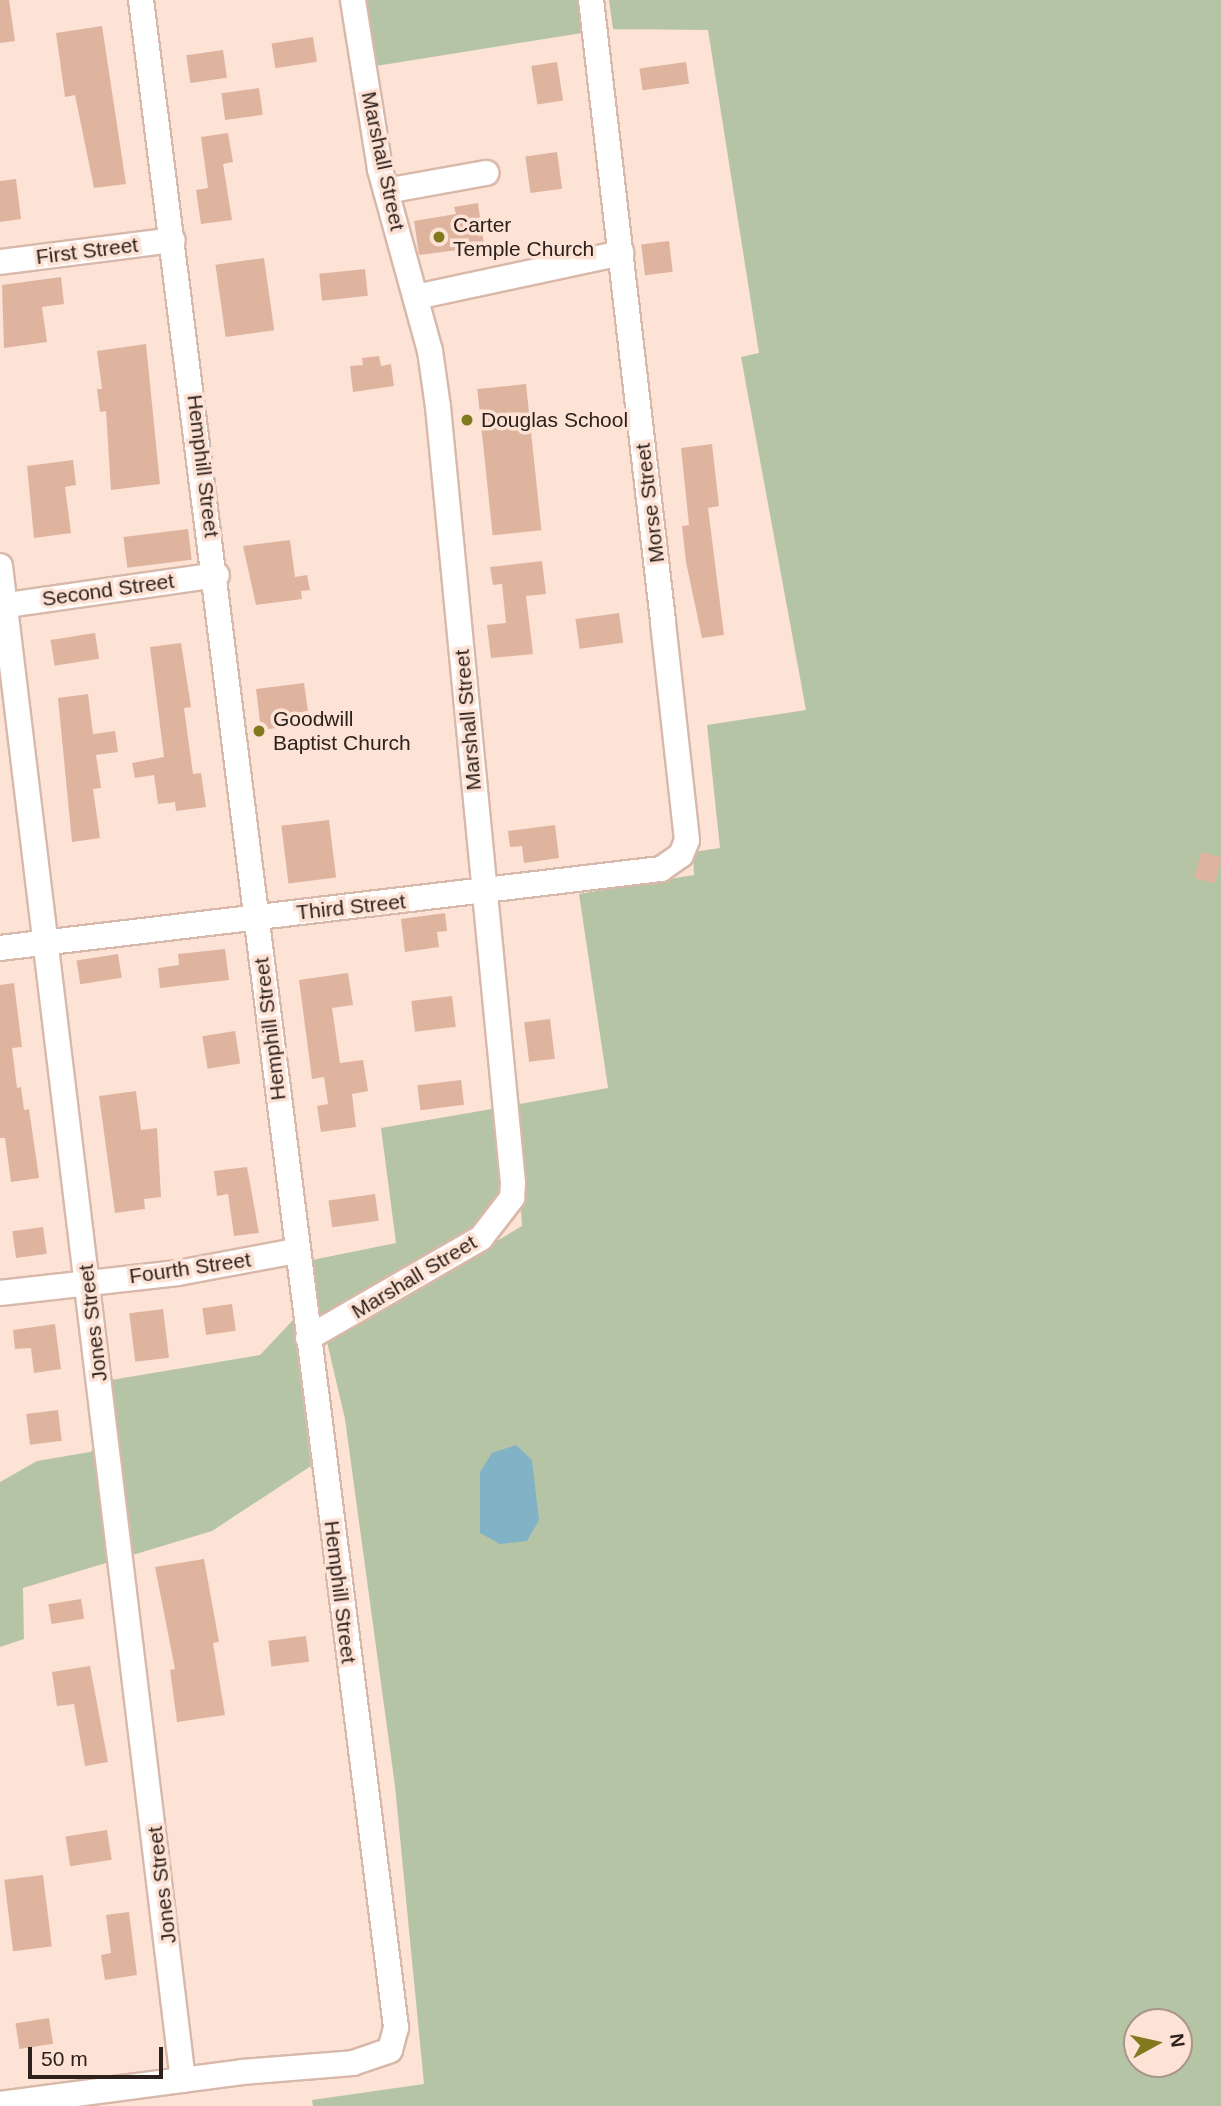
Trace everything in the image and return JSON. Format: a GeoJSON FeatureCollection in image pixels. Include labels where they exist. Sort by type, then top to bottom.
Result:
{"type":"FeatureCollection","features":[{"type":"Feature","properties":{"kind":"street","name":"Hemphill Street"},"geometry":{"type":"LineString","coordinates":[[141,0],[217,575],[295,1251],[396,2027],[394,2041],[383,2054],[353,2063],[183,2080]]}},
{"type":"Feature","properties":{"kind":"street","name":"Marshall Street"},"geometry":{"type":"LineString","coordinates":[[308,1338],[481,1238],[512,1198],[438,407],[416,297],[386,191],[353,0]]}},
{"type":"Feature","properties":{"kind":"street","name":"Morse Street"},"geometry":{"type":"LineString","coordinates":[[591,0],[687,840]]}},
{"type":"Feature","properties":{"kind":"street"},"geometry":{"type":"LineString","coordinates":[[386,191],[486,173]]}},
{"type":"Feature","properties":{"kind":"street","name":"First Street"},"geometry":{"type":"LineString","coordinates":[[0,262],[173,240]]}},
{"type":"Feature","properties":{"kind":"street"},"geometry":{"type":"LineString","coordinates":[[416,297],[621,253]]}},
{"type":"Feature","properties":{"kind":"street","name":"Jones Street"},"geometry":{"type":"LineString","coordinates":[[0,566],[2,606],[88,1282],[183,2080]]}},
{"type":"Feature","properties":{"kind":"street","name":"Second Street"},"geometry":{"type":"LineString","coordinates":[[2,606],[217,575]]}},
{"type":"Feature","properties":{"kind":"street","name":"Third Street"},"geometry":{"type":"LineString","coordinates":[[0,948],[484,893],[661,869],[678,859],[687,840]]}},
{"type":"Feature","properties":{"kind":"street","name":"Fourth Street"},"geometry":{"type":"LineString","coordinates":[[0,1293],[178,1273],[295,1251]]}},
{"type":"Feature","properties":{"kind":"street"},"geometry":{"type":"LineString","coordinates":[[0,2104],[183,2080]]}},
{"type":"Feature","properties":{"kind":"green space"},"geometry":{"type":"Polygon","coordinates":[[[366,0],[578,0],[582,33],[376,66],[366,0]]]}},
{"type":"Feature","properties":{"kind":"green space"},"geometry":{"type":"Polygon","coordinates":[[[609,0],[1221,0],[1221,2106],[313,2106],[312,2100],[424,2084],[395,1786],[345,1419],[327,1342],[522,1226],[514,1105],[608,1088],[579,894],[694,875],[693,852],[720,848],[707,725],[806,710],[741,357],[759,353],[708,30],[613,29],[609,0]]]}},
{"type":"Feature","properties":{"kind":"green space"},"geometry":{"type":"Polygon","coordinates":[[[492,1109],[502,1194],[478,1229],[320,1321],[312,1260],[396,1243],[381,1128],[492,1109]]]}},
{"type":"Feature","properties":{"kind":"green space"},"geometry":{"type":"Polygon","coordinates":[[[293,1320],[311,1466],[212,1531],[23,1588],[24,1639],[0,1647],[0,1482],[37,1461],[90,1452],[118,1431],[111,1380],[260,1355],[293,1320]]]}},
{"type":"Feature","properties":{"kind":"water"},"geometry":{"type":"Polygon","coordinates":[[[516,1445],[532,1460],[539,1520],[527,1541],[500,1544],[480,1533],[480,1472],[492,1453],[516,1445]]]}},
{"type":"Feature","properties":{"kind":"building"},"geometry":{"type":"Polygon","coordinates":[[[0,0],[9,0],[15,41],[0,43],[0,0]]]}},
{"type":"Feature","properties":{"kind":"building"},"geometry":{"type":"Polygon","coordinates":[[[102,26],[126,184],[94,188],[75,95],[65,97],[56,33],[102,26]]]}},
{"type":"Feature","properties":{"kind":"building"},"geometry":{"type":"Polygon","coordinates":[[[313,37],[317,62],[275,68],[272,44],[313,37]]]}},
{"type":"Feature","properties":{"kind":"building"},"geometry":{"type":"Polygon","coordinates":[[[223,50],[227,78],[190,83],[186,55],[223,50]]]}},
{"type":"Feature","properties":{"kind":"building"},"geometry":{"type":"Polygon","coordinates":[[[557,62],[563,101],[537,105],[531,66],[557,62]]]}},
{"type":"Feature","properties":{"kind":"building"},"geometry":{"type":"Polygon","coordinates":[[[686,62],[689,84],[643,90],[639,69],[686,62]]]}},
{"type":"Feature","properties":{"kind":"building"},"geometry":{"type":"Polygon","coordinates":[[[259,88],[263,115],[225,120],[221,93],[259,88]]]}},
{"type":"Feature","properties":{"kind":"building"},"geometry":{"type":"Polygon","coordinates":[[[228,133],[233,162],[223,164],[232,220],[201,224],[196,190],[208,188],[201,137],[228,133]]]}},
{"type":"Feature","properties":{"kind":"building"},"geometry":{"type":"Polygon","coordinates":[[[557,152],[562,189],[530,193],[525,156],[557,152]]]}},
{"type":"Feature","properties":{"kind":"building"},"geometry":{"type":"Polygon","coordinates":[[[16,179],[21,219],[0,222],[0,181],[16,179]]]}},
{"type":"Feature","properties":{"kind":"building"},"geometry":{"type":"Polygon","coordinates":[[[478,203],[485,252],[459,256],[458,250],[419,255],[414,221],[456,214],[454,207],[478,203]]]}},
{"type":"Feature","properties":{"kind":"building"},"geometry":{"type":"Polygon","coordinates":[[[669,241],[673,272],[645,275],[641,244],[669,241]]]}},
{"type":"Feature","properties":{"kind":"building"},"geometry":{"type":"Polygon","coordinates":[[[264,258],[274,330],[226,337],[215,265],[264,258]]]}},
{"type":"Feature","properties":{"kind":"building"},"geometry":{"type":"Polygon","coordinates":[[[365,269],[368,296],[322,301],[319,274],[365,269]]]}},
{"type":"Feature","properties":{"kind":"building"},"geometry":{"type":"Polygon","coordinates":[[[61,277],[64,304],[42,307],[47,342],[4,348],[2,285],[61,277]]]}},
{"type":"Feature","properties":{"kind":"building"},"geometry":{"type":"Polygon","coordinates":[[[146,344],[160,484],[111,490],[106,411],[100,412],[97,389],[102,389],[97,351],[146,344]]]}},
{"type":"Feature","properties":{"kind":"building"},"geometry":{"type":"Polygon","coordinates":[[[379,356],[381,366],[391,364],[394,386],[353,392],[350,366],[363,365],[362,358],[379,356]]]}},
{"type":"Feature","properties":{"kind":"building"},"geometry":{"type":"Polygon","coordinates":[[[526,384],[541,530],[493,535],[477,389],[526,384]]]}},
{"type":"Feature","properties":{"kind":"building"},"geometry":{"type":"Polygon","coordinates":[[[712,444],[719,506],[708,508],[724,635],[702,638],[686,562],[682,526],[689,525],[681,448],[712,444]]]}},
{"type":"Feature","properties":{"kind":"building"},"geometry":{"type":"Polygon","coordinates":[[[73,460],[76,485],[65,487],[71,533],[34,538],[27,466],[73,460]]]}},
{"type":"Feature","properties":{"kind":"building"},"geometry":{"type":"Polygon","coordinates":[[[188,529],[192,560],[127,568],[123,537],[188,529]]]}},
{"type":"Feature","properties":{"kind":"building"},"geometry":{"type":"Polygon","coordinates":[[[290,540],[295,577],[307,575],[310,590],[301,591],[302,599],[256,605],[243,546],[290,540]]]}},
{"type":"Feature","properties":{"kind":"building"},"geometry":{"type":"Polygon","coordinates":[[[542,561],[546,594],[526,596],[533,654],[491,658],[487,625],[506,623],[502,584],[493,585],[490,567],[542,561]]]}},
{"type":"Feature","properties":{"kind":"building"},"geometry":{"type":"Polygon","coordinates":[[[619,613],[623,643],[580,649],[575,619],[619,613]]]}},
{"type":"Feature","properties":{"kind":"building"},"geometry":{"type":"Polygon","coordinates":[[[95,633],[99,659],[55,666],[51,640],[95,633]]]}},
{"type":"Feature","properties":{"kind":"building"},"geometry":{"type":"Polygon","coordinates":[[[181,643],[191,707],[184,708],[193,774],[201,773],[206,807],[176,811],[175,802],[158,804],[154,775],[135,778],[132,763],[164,757],[150,647],[181,643]]]}},
{"type":"Feature","properties":{"kind":"building"},"geometry":{"type":"Polygon","coordinates":[[[304,683],[308,711],[289,714],[291,726],[261,730],[256,689],[304,683]]]}},
{"type":"Feature","properties":{"kind":"building"},"geometry":{"type":"Polygon","coordinates":[[[88,694],[93,734],[115,731],[118,752],[96,755],[101,788],[93,789],[100,838],[72,842],[58,698],[88,694]]]}},
{"type":"Feature","properties":{"kind":"building"},"geometry":{"type":"Polygon","coordinates":[[[329,820],[336,878],[288,883],[281,826],[329,820]]]}},
{"type":"Feature","properties":{"kind":"building"},"geometry":{"type":"Polygon","coordinates":[[[555,825],[559,858],[524,863],[522,846],[510,847],[508,831],[555,825]]]}},
{"type":"Feature","properties":{"kind":"building"},"geometry":{"type":"Polygon","coordinates":[[[1201,852],[1221,857],[1215,883],[1194,878],[1201,852]]]}},
{"type":"Feature","properties":{"kind":"building"},"geometry":{"type":"Polygon","coordinates":[[[445,913],[447,931],[437,932],[439,947],[405,952],[401,919],[445,913]]]}},
{"type":"Feature","properties":{"kind":"building"},"geometry":{"type":"Polygon","coordinates":[[[225,949],[229,980],[160,988],[158,968],[179,965],[178,954],[225,949]]]}},
{"type":"Feature","properties":{"kind":"building"},"geometry":{"type":"Polygon","coordinates":[[[118,954],[122,978],[80,984],[77,961],[118,954]]]}},
{"type":"Feature","properties":{"kind":"building"},"geometry":{"type":"Polygon","coordinates":[[[348,973],[353,1005],[332,1008],[340,1063],[363,1060],[368,1091],[352,1094],[356,1127],[321,1132],[317,1106],[328,1104],[324,1077],[312,1079],[299,980],[348,973]]]}},
{"type":"Feature","properties":{"kind":"building"},"geometry":{"type":"Polygon","coordinates":[[[14,983],[22,1047],[12,1048],[17,1088],[21,1087],[24,1110],[29,1109],[39,1178],[11,1182],[5,1138],[0,1138],[0,985],[14,983]]]}},
{"type":"Feature","properties":{"kind":"building"},"geometry":{"type":"Polygon","coordinates":[[[452,996],[456,1027],[415,1032],[411,1001],[452,996]]]}},
{"type":"Feature","properties":{"kind":"building"},"geometry":{"type":"Polygon","coordinates":[[[550,1019],[555,1059],[529,1062],[524,1022],[550,1019]]]}},
{"type":"Feature","properties":{"kind":"building"},"geometry":{"type":"Polygon","coordinates":[[[235,1031],[240,1064],[208,1069],[202,1036],[235,1031]]]}},
{"type":"Feature","properties":{"kind":"building"},"geometry":{"type":"Polygon","coordinates":[[[461,1080],[464,1105],[420,1110],[417,1085],[461,1080]]]}},
{"type":"Feature","properties":{"kind":"building"},"geometry":{"type":"Polygon","coordinates":[[[136,1091],[141,1130],[157,1128],[161,1197],[144,1199],[145,1209],[115,1213],[99,1096],[136,1091]]]}},
{"type":"Feature","properties":{"kind":"building"},"geometry":{"type":"Polygon","coordinates":[[[247,1167],[259,1233],[234,1236],[228,1194],[217,1196],[214,1171],[247,1167]]]}},
{"type":"Feature","properties":{"kind":"building"},"geometry":{"type":"Polygon","coordinates":[[[375,1194],[379,1221],[332,1227],[328,1201],[375,1194]]]}},
{"type":"Feature","properties":{"kind":"building"},"geometry":{"type":"Polygon","coordinates":[[[43,1227],[47,1254],[16,1258],[12,1231],[43,1227]]]}},
{"type":"Feature","properties":{"kind":"building"},"geometry":{"type":"Polygon","coordinates":[[[232,1304],[236,1331],[206,1335],[202,1308],[232,1304]]]}},
{"type":"Feature","properties":{"kind":"building"},"geometry":{"type":"Polygon","coordinates":[[[163,1309],[169,1358],[135,1362],[129,1313],[163,1309]]]}},
{"type":"Feature","properties":{"kind":"building"},"geometry":{"type":"Polygon","coordinates":[[[55,1324],[61,1369],[34,1373],[31,1348],[15,1349],[13,1330],[55,1324]]]}},
{"type":"Feature","properties":{"kind":"building"},"geometry":{"type":"Polygon","coordinates":[[[58,1410],[62,1441],[30,1445],[26,1414],[58,1410]]]}},
{"type":"Feature","properties":{"kind":"building"},"geometry":{"type":"Polygon","coordinates":[[[204,1559],[219,1642],[213,1643],[225,1715],[177,1722],[170,1670],[175,1669],[155,1567],[204,1559]]]}},
{"type":"Feature","properties":{"kind":"building"},"geometry":{"type":"Polygon","coordinates":[[[81,1599],[84,1619],[52,1624],[48,1604],[81,1599]]]}},
{"type":"Feature","properties":{"kind":"building"},"geometry":{"type":"Polygon","coordinates":[[[306,1636],[309,1662],[271,1666],[268,1641],[306,1636]]]}},
{"type":"Feature","properties":{"kind":"building"},"geometry":{"type":"Polygon","coordinates":[[[90,1666],[108,1762],[85,1766],[74,1704],[57,1706],[52,1672],[90,1666]]]}},
{"type":"Feature","properties":{"kind":"building"},"geometry":{"type":"Polygon","coordinates":[[[107,1830],[112,1860],[70,1866],[66,1837],[107,1830]]]}},
{"type":"Feature","properties":{"kind":"building"},"geometry":{"type":"Polygon","coordinates":[[[43,1875],[52,1946],[13,1951],[4,1880],[43,1875]]]}},
{"type":"Feature","properties":{"kind":"building"},"geometry":{"type":"Polygon","coordinates":[[[129,1912],[137,1975],[105,1980],[101,1955],[111,1953],[106,1915],[129,1912]]]}},
{"type":"Feature","properties":{"kind":"building"},"geometry":{"type":"Polygon","coordinates":[[[49,2018],[53,2044],[19,2049],[15,2023],[49,2018]]]}},
{"type":"Feature","properties":{"kind":"place","name":"Carter Temple Church"},"geometry":{"type":"Point","coordinates":[439,237]}},
{"type":"Feature","properties":{"kind":"place","name":"Douglas School"},"geometry":{"type":"Point","coordinates":[467,420]}},
{"type":"Feature","properties":{"kind":"place","name":"Goodwill Baptist Church"},"geometry":{"type":"Point","coordinates":[259,731]}}]}
